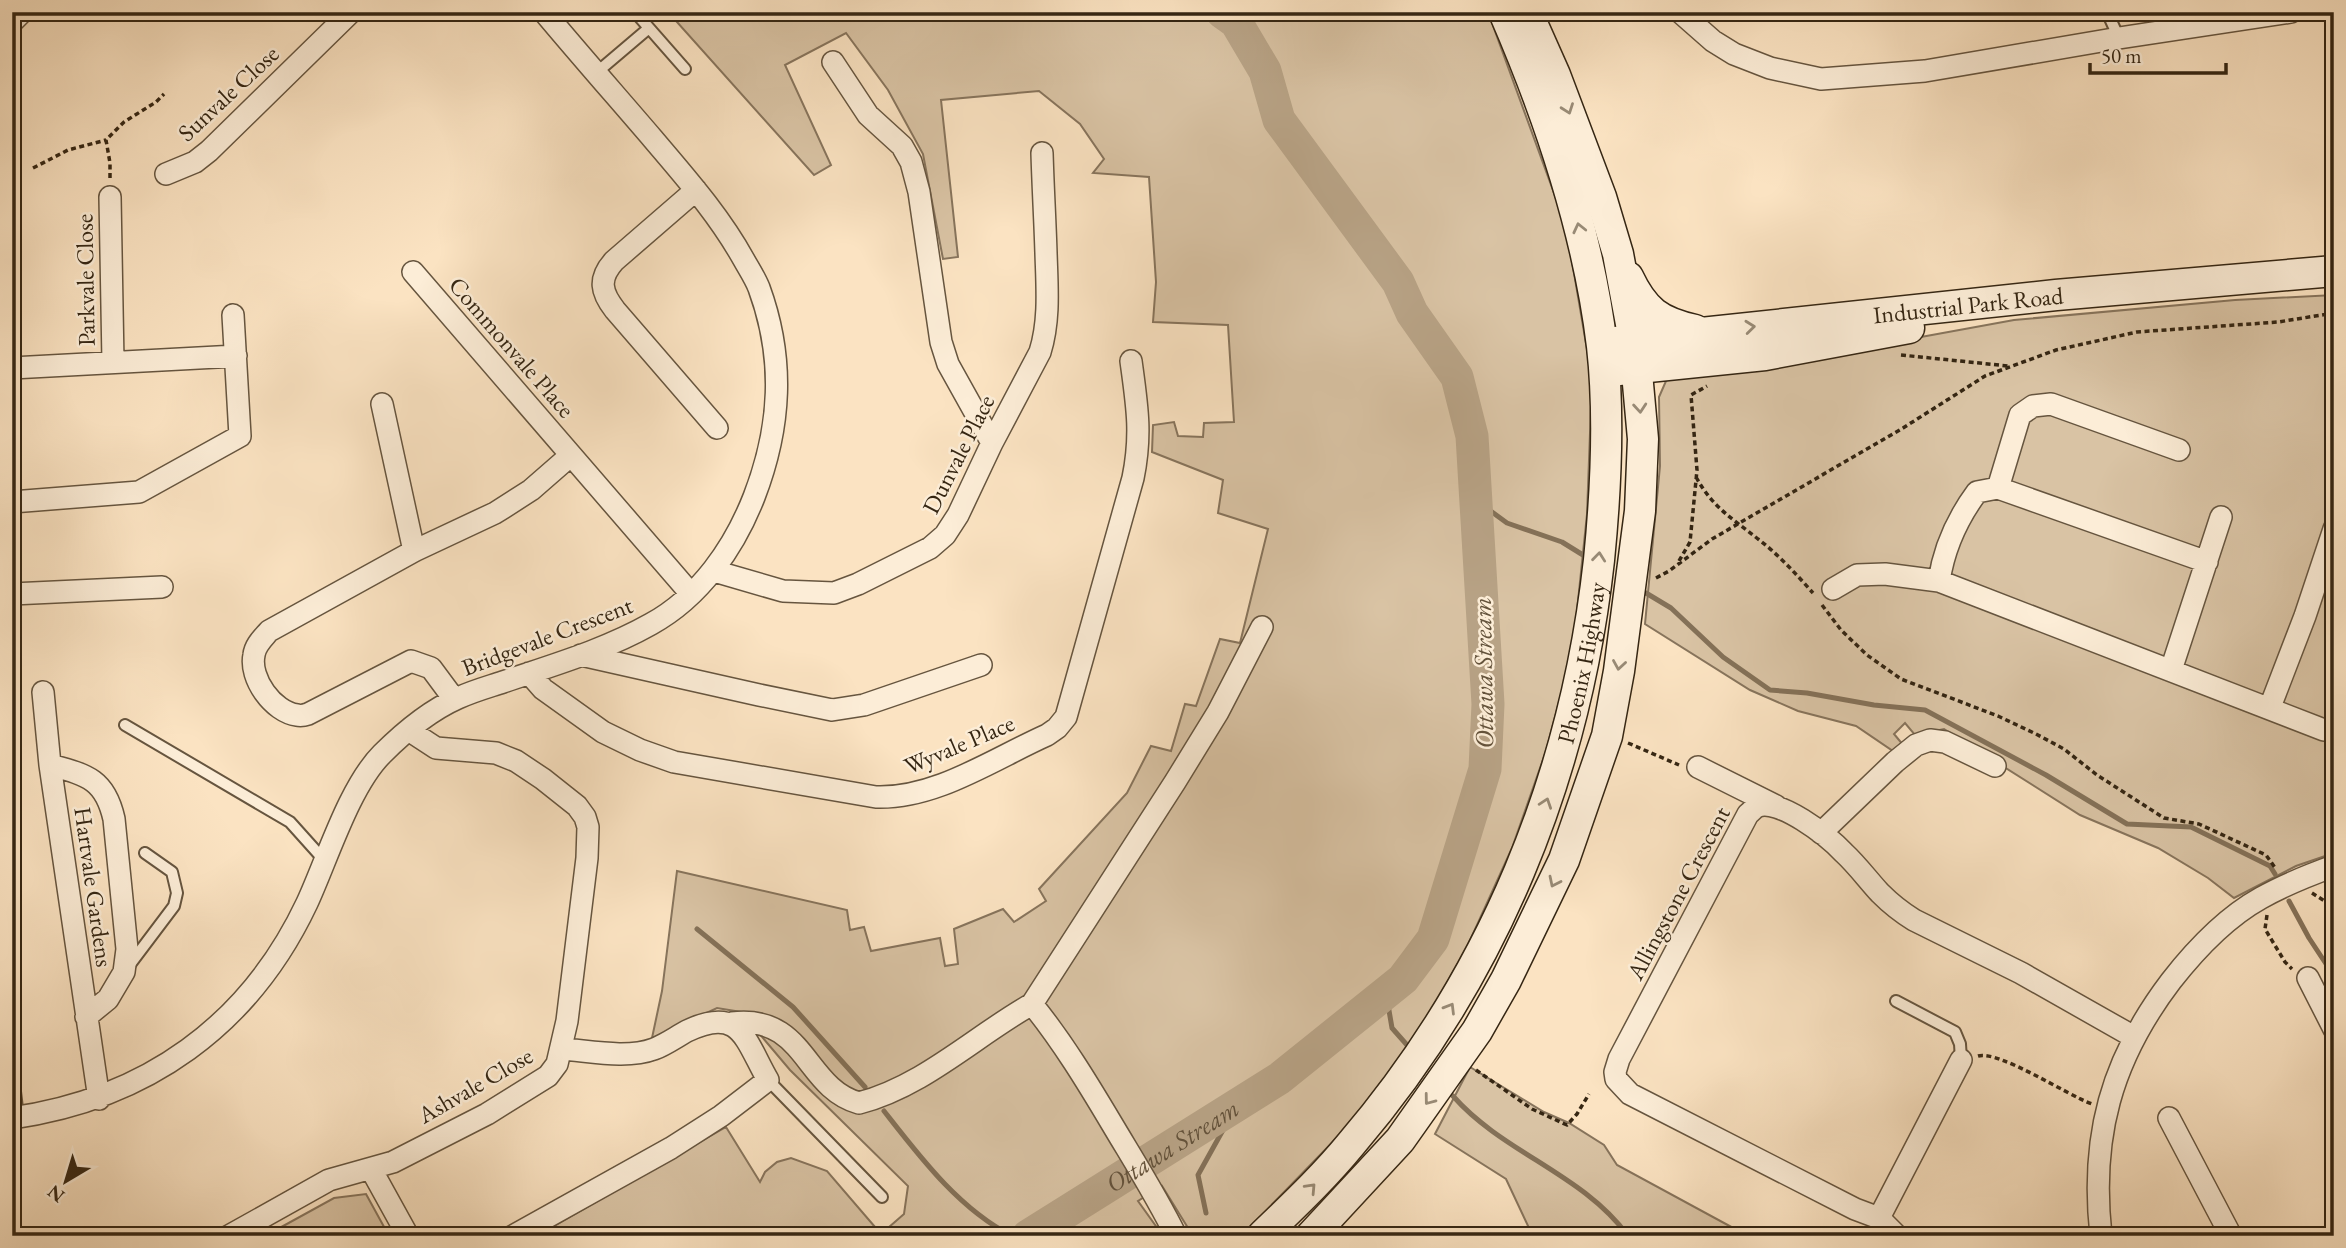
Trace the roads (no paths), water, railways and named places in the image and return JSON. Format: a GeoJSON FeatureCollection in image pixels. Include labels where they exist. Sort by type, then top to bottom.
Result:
{"type":"FeatureCollection","features":[{"type":"Feature","properties":{"kind":"main road","name":"Phoenix Highway"},"geometry":{"type":"LineString","coordinates":[[1262,1236],[1351,1145],[1418,1058],[1482,954],[1525,861],[1549,796],[1572,717],[1595,594],[1604,505],[1603,358],[1578,221],[1528,68],[1504,12]]}},
{"type":"Feature","properties":{"kind":"main road","name":"Phoenix Highway"},"geometry":{"type":"LineString","coordinates":[[1311,1236],[1399,1140],[1459,1059],[1506,981],[1564,860],[1607,733],[1640,511],[1643,439],[1635,354],[1618,254],[1601,197],[1555,75],[1527,12]]}},
{"type":"Feature","properties":{"kind":"main road"},"geometry":{"type":"LineString","coordinates":[[1618,254],[1634,289],[1653,314],[1666,321],[1704,332]]}},
{"type":"Feature","properties":{"kind":"main road","name":"Industrial Park Road"},"geometry":{"type":"LineString","coordinates":[[1635,354],[1704,332],[2056,295],[2334,271]]}},
{"type":"Feature","properties":{"kind":"main road","name":"Industrial Park Road"},"geometry":{"type":"LineString","coordinates":[[1603,358],[1635,354],[1765,355],[1892,330],[2026,309],[2334,286]]}},
{"type":"Feature","properties":{"kind":"street"},"geometry":{"type":"LineString","coordinates":[[12,22],[22,12]]}},
{"type":"Feature","properties":{"kind":"street","name":"Sunvale Close"},"geometry":{"type":"LineString","coordinates":[[166,174],[195,162],[209,151],[351,12]]}},
{"type":"Feature","properties":{"kind":"street","name":"Bridgevale Crescent"},"geometry":{"type":"LineString","coordinates":[[15,1118],[99,1098],[132,1084],[176,1058],[206,1036],[236,1009],[258,984],[280,951],[306,905],[362,780],[380,757],[454,699],[582,655],[655,623],[714,571],[748,513],[766,464],[776,418],[776,368],[768,321],[758,285],[730,236],[696,190],[544,12]]}},
{"type":"Feature","properties":{"kind":"street"},"geometry":{"type":"LineString","coordinates":[[1680,12],[1713,41],[1734,54],[1770,68],[1821,79],[1925,71],[2291,12]]}},
{"type":"Feature","properties":{"kind":"street"},"geometry":{"type":"LineString","coordinates":[[833,62],[868,115],[902,146],[911,162],[919,192],[941,342],[948,364],[992,443]]}},
{"type":"Feature","properties":{"kind":"street","name":"Dunvale Place"},"geometry":{"type":"LineString","coordinates":[[714,571],[783,591],[834,593],[909,560],[945,536],[958,515],[1045,338],[1047,274],[1042,153]]}},
{"type":"Feature","properties":{"kind":"street"},"geometry":{"type":"LineString","coordinates":[[696,190],[614,261],[604,274],[602,283],[605,297],[615,310],[718,428]]}},
{"type":"Feature","properties":{"kind":"street","name":"Parkvale Close"},"geometry":{"type":"LineString","coordinates":[[110,197],[113,362]]}},
{"type":"Feature","properties":{"kind":"street","name":"Commonvale Place"},"geometry":{"type":"LineString","coordinates":[[413,272],[691,594]]}},
{"type":"Feature","properties":{"kind":"street"},"geometry":{"type":"LineString","coordinates":[[12,502],[139,492],[240,436],[233,315]]}},
{"type":"Feature","properties":{"kind":"street","name":"Parkvale Close"},"geometry":{"type":"LineString","coordinates":[[13,361],[113,362],[236,356]]}},
{"type":"Feature","properties":{"kind":"street","name":"Wyvale Place"},"geometry":{"type":"LineString","coordinates":[[529,673],[543,689],[603,732],[640,750],[674,762],[876,797],[903,797],[935,788],[1046,735],[1066,718],[1133,478],[1139,448],[1138,412],[1131,361]]}},
{"type":"Feature","properties":{"kind":"street"},"geometry":{"type":"LineString","coordinates":[[382,404],[414,551]]}},
{"type":"Feature","properties":{"kind":"street"},"geometry":{"type":"LineString","coordinates":[[1998,488],[2020,415],[2033,406],[2051,404],[2179,450]]}},
{"type":"Feature","properties":{"kind":"street","name":"Commonvale Place"},"geometry":{"type":"LineString","coordinates":[[454,699],[431,668],[411,661],[308,714],[296,716],[271,700],[259,683],[254,670],[254,655],[260,642],[270,631],[414,551],[510,504],[531,490],[570,456]]}},
{"type":"Feature","properties":{"kind":"street"},"geometry":{"type":"LineString","coordinates":[[1939,581],[1943,556],[1965,508],[1977,492],[1998,488],[2207,562]]}},
{"type":"Feature","properties":{"kind":"street"},"geometry":{"type":"LineString","coordinates":[[2171,670],[2221,517]]}},
{"type":"Feature","properties":{"kind":"street"},"geometry":{"type":"LineString","coordinates":[[2270,707],[2305,616],[2334,529]]}},
{"type":"Feature","properties":{"kind":"street"},"geometry":{"type":"LineString","coordinates":[[1833,589],[1857,575],[1939,581],[2324,730],[2334,730]]}},
{"type":"Feature","properties":{"kind":"street"},"geometry":{"type":"LineString","coordinates":[[12,594],[162,587]]}},
{"type":"Feature","properties":{"kind":"street"},"geometry":{"type":"LineString","coordinates":[[562,1049],[630,1053],[653,1049],[707,1023],[721,1020],[732,1023],[756,1021],[784,1035],[836,1092],[859,1103],[874,1099],[935,1068],[1003,1020],[1032,1004],[1218,712],[1262,627]]}},
{"type":"Feature","properties":{"kind":"street"},"geometry":{"type":"LineString","coordinates":[[582,655],[832,710],[863,705],[981,665]]}},
{"type":"Feature","properties":{"kind":"street","name":"Hartvale Gardens"},"geometry":{"type":"LineString","coordinates":[[43,692],[50,765],[99,1098]]}},
{"type":"Feature","properties":{"kind":"street","name":"Ashvale Close"},"geometry":{"type":"LineString","coordinates":[[229,1236],[329,1180],[393,1162],[487,1114],[548,1076],[557,1064],[568,1021],[587,858],[588,827],[585,817],[577,806],[516,761],[496,753],[436,748],[410,731]]}},
{"type":"Feature","properties":{"kind":"street"},"geometry":{"type":"LineString","coordinates":[[1821,833],[1916,745],[1930,740],[1945,742],[1995,766]]}},
{"type":"Feature","properties":{"kind":"street","name":"Hartvale Gardens"},"geometry":{"type":"LineString","coordinates":[[50,765],[90,777],[109,799],[114,819],[127,950],[124,972],[108,999],[86,1017]]}},
{"type":"Feature","properties":{"kind":"street"},"geometry":{"type":"LineString","coordinates":[[1699,767],[1778,807],[1821,833],[1844,852],[1898,910],[1914,920],[2021,973],[2134,1037]]}},
{"type":"Feature","properties":{"kind":"street","name":"Allingstone Crescent"},"geometry":{"type":"LineString","coordinates":[[1778,807],[1756,807],[1742,823],[1619,1059],[1616,1079],[1630,1094],[1855,1209],[1879,1218],[1897,1236]]}},
{"type":"Feature","properties":{"kind":"street"},"geometry":{"type":"LineString","coordinates":[[2101,1236],[2097,1193],[2100,1146],[2107,1110],[2120,1068],[2150,1010],[2202,943],[2265,896],[2334,866]]}},
{"type":"Feature","properties":{"kind":"street"},"geometry":{"type":"LineString","coordinates":[[2308,978],[2334,1029]]}},
{"type":"Feature","properties":{"kind":"street"},"geometry":{"type":"LineString","coordinates":[[1032,1004],[1076,1064],[1176,1236]]}},
{"type":"Feature","properties":{"kind":"street"},"geometry":{"type":"LineString","coordinates":[[513,1236],[671,1148],[721,1116],[768,1080],[744,1037],[732,1023]]}},
{"type":"Feature","properties":{"kind":"street"},"geometry":{"type":"LineString","coordinates":[[1879,1218],[1961,1060]]}},
{"type":"Feature","properties":{"kind":"street"},"geometry":{"type":"LineString","coordinates":[[2169,1118],[2231,1236]]}},
{"type":"Feature","properties":{"kind":"street"},"geometry":{"type":"LineString","coordinates":[[371,1169],[408,1236]]}},
{"type":"Feature","properties":{"kind":"lane"},"geometry":{"type":"LineString","coordinates":[[635,12],[685,69]]}},
{"type":"Feature","properties":{"kind":"lane"},"geometry":{"type":"LineString","coordinates":[[2107,12],[2119,38]]}},
{"type":"Feature","properties":{"kind":"lane"},"geometry":{"type":"LineString","coordinates":[[596,73],[649,28]]}},
{"type":"Feature","properties":{"kind":"lane"},"geometry":{"type":"LineString","coordinates":[[125,725],[282,816],[301,831],[325,860]]}},
{"type":"Feature","properties":{"kind":"lane"},"geometry":{"type":"LineString","coordinates":[[124,972],[174,906],[177,893],[172,872],[145,853]]}},
{"type":"Feature","properties":{"kind":"lane"},"geometry":{"type":"LineString","coordinates":[[1896,1001],[1955,1032],[1960,1044],[1961,1060]]}},
{"type":"Feature","properties":{"kind":"lane"},"geometry":{"type":"LineString","coordinates":[[12,1066],[15,1118]]}},
{"type":"Feature","properties":{"kind":"lane"},"geometry":{"type":"LineString","coordinates":[[768,1080],[882,1197]]}},
{"type":"Feature","properties":{"kind":"waterway","name":"Ottawa Stream"},"geometry":{"type":"LineString","coordinates":[[1028,1236],[1280,1078],[1403,979],[1433,939],[1485,769],[1488,704],[1472,436],[1457,377],[1412,313],[1398,282],[1279,120],[1265,71],[1236,22],[1222,12]]}},
{"type":"Feature","properties":{"kind":"waterway"},"geometry":{"type":"LineString","coordinates":[[1477,501],[1507,523],[1562,542],[1583,555]]}},
{"type":"Feature","properties":{"kind":"waterway"},"geometry":{"type":"LineString","coordinates":[[1646,593],[1671,608],[1723,657],[1770,690],[1925,710],[2046,775],[2127,824],[2191,827],[2270,866],[2275,874]]}},
{"type":"Feature","properties":{"kind":"waterway"},"geometry":{"type":"LineString","coordinates":[[2289,901],[2334,976]]}},
{"type":"Feature","properties":{"kind":"waterway"},"geometry":{"type":"LineString","coordinates":[[697,929],[793,1007],[865,1087]]}},
{"type":"Feature","properties":{"kind":"waterway"},"geometry":{"type":"LineString","coordinates":[[1386,993],[1392,1028],[1407,1045]]}},
{"type":"Feature","properties":{"kind":"waterway"},"geometry":{"type":"LineString","coordinates":[[1453,1096],[1495,1133],[1589,1196],[1628,1236]]}},
{"type":"Feature","properties":{"kind":"waterway"},"geometry":{"type":"LineString","coordinates":[[1206,1213],[1198,1175],[1228,1121],[1230,1109]]}},
{"type":"Feature","properties":{"kind":"waterway"},"geometry":{"type":"LineString","coordinates":[[884,1111],[926,1164],[958,1197],[975,1212],[1012,1236]]}}]}
